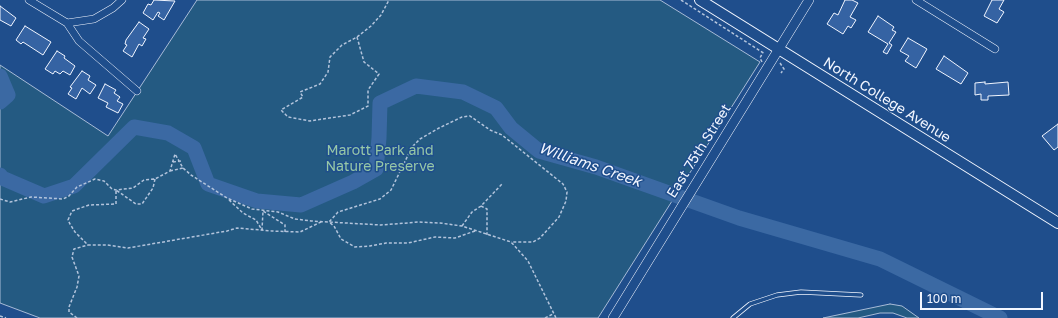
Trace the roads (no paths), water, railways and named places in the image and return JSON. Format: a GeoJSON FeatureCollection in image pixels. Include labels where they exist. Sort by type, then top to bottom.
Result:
{"type":"FeatureCollection","features":[{"type":"Feature","properties":{"kind":"main road","name":"North College Avenue"},"geometry":{"type":"LineString","coordinates":[[700,0],[1058,223]]}},
{"type":"Feature","properties":{"kind":"street"},"geometry":{"type":"LineString","coordinates":[[29,0],[67,23],[80,41],[137,91]]}},
{"type":"Feature","properties":{"kind":"street"},"geometry":{"type":"LineString","coordinates":[[67,23],[92,20],[103,15],[122,0]]}},
{"type":"Feature","properties":{"kind":"street","name":"East 75th Street"},"geometry":{"type":"LineString","coordinates":[[613,318],[809,0]]}},
{"type":"Feature","properties":{"kind":"street"},"geometry":{"type":"LineString","coordinates":[[916,0],[995,49]]}},
{"type":"Feature","properties":{"kind":"lane"},"geometry":{"type":"LineString","coordinates":[[733,318],[750,304],[778,295],[801,292],[861,295]]}},
{"type":"Feature","properties":{"kind":"waterway","name":"Williams Creek"},"geometry":{"type":"LineString","coordinates":[[0,76],[8,95],[0,102]]}},
{"type":"Feature","properties":{"kind":"waterway","name":"Williams Creek"},"geometry":{"type":"LineString","coordinates":[[0,175],[2,178],[44,196],[74,186],[134,127],[168,133],[194,148],[208,184],[257,201],[301,205],[353,182],[376,169],[380,103],[416,86],[463,92],[496,108],[511,128],[539,151],[596,167],[739,218],[880,259],[1000,318]]}},
{"type":"Feature","properties":{"kind":"park label","name":"Marott Park and Nature Preserve"},"geometry":{"type":"Point","coordinates":[380,160]}}]}
